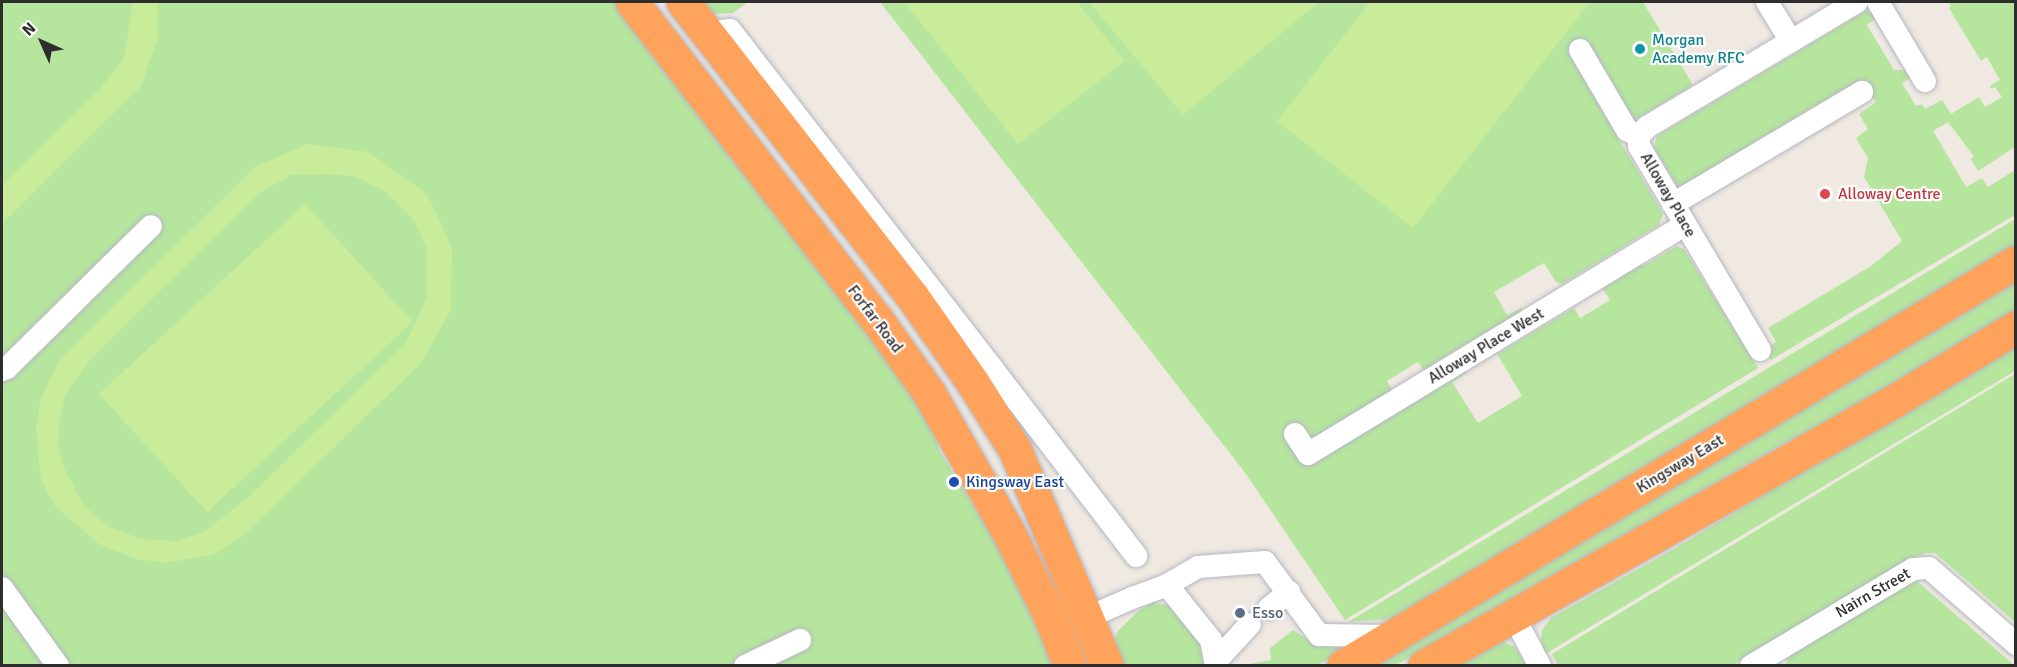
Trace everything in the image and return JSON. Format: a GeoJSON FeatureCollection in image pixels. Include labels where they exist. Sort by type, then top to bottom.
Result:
{"type":"FeatureCollection","features":[{"type":"Feature","properties":{"kind":"highway","name":"Forfar Road"},"geometry":{"type":"LineString","coordinates":[[632,2],[875,317],[929,393],[1009,533],[1048,612],[1070,666]]}},
{"type":"Feature","properties":{"kind":"highway"},"geometry":{"type":"LineString","coordinates":[[683,2],[912,296],[983,376],[1089,617],[1107,666]]}},
{"type":"Feature","properties":{"kind":"highway","name":"Kingsway East"},"geometry":{"type":"LineString","coordinates":[[1343,666],[2016,262]]}},
{"type":"Feature","properties":{"kind":"highway"},"geometry":{"type":"LineString","coordinates":[[1424,666],[1863,418],[2016,327]]}},
{"type":"Feature","properties":{"kind":"street"},"geometry":{"type":"LineString","coordinates":[[1767,2],[1791,41]]}},
{"type":"Feature","properties":{"kind":"street","name":"Alloway Place"},"geometry":{"type":"LineString","coordinates":[[1761,350],[1639,146],[1639,136],[1647,127],[1857,2]]}},
{"type":"Feature","properties":{"kind":"street"},"geometry":{"type":"LineString","coordinates":[[1878,2],[1925,81]]}},
{"type":"Feature","properties":{"kind":"street"},"geometry":{"type":"LineString","coordinates":[[1580,50],[1627,129],[1639,136]]}},
{"type":"Feature","properties":{"kind":"street"},"geometry":{"type":"LineString","coordinates":[[1673,204],[1862,92]]}},
{"type":"Feature","properties":{"kind":"street","name":"Alloway Place West"},"geometry":{"type":"LineString","coordinates":[[1295,434],[1308,454],[1685,225]]}},
{"type":"Feature","properties":{"kind":"street"},"geometry":{"type":"LineString","coordinates":[[2,370],[150,226]]}},
{"type":"Feature","properties":{"kind":"street"},"geometry":{"type":"LineString","coordinates":[[983,376],[1136,556]]}},
{"type":"Feature","properties":{"kind":"street"},"geometry":{"type":"LineString","coordinates":[[1089,617],[1167,585],[1198,567],[1265,562],[1320,635],[1394,636]]}},
{"type":"Feature","properties":{"kind":"street","name":"Nairn Street"},"geometry":{"type":"LineString","coordinates":[[1761,663],[1913,569],[1929,568],[2016,644]]}},
{"type":"Feature","properties":{"kind":"street"},"geometry":{"type":"LineString","coordinates":[[1167,585],[1211,640],[1216,663]]}},
{"type":"Feature","properties":{"kind":"street"},"geometry":{"type":"LineString","coordinates":[[2,588],[58,666]]}},
{"type":"Feature","properties":{"kind":"street"},"geometry":{"type":"LineString","coordinates":[[1269,608],[1289,592]]}},
{"type":"Feature","properties":{"kind":"street"},"geometry":{"type":"LineString","coordinates":[[1513,615],[1540,666]]}},
{"type":"Feature","properties":{"kind":"street"},"geometry":{"type":"LineString","coordinates":[[1216,663],[1250,624]]}},
{"type":"Feature","properties":{"kind":"street"},"geometry":{"type":"LineString","coordinates":[[745,666],[800,640]]}},
{"type":"Feature","properties":{"kind":"green space"},"geometry":{"type":"Polygon","coordinates":[[[2,2],[617,2],[866,324],[935,426],[939,450],[979,515],[1001,540],[1057,665],[2,665],[2,2]]]}},
{"type":"Feature","properties":{"kind":"green space"},"geometry":{"type":"Polygon","coordinates":[[[133,2],[158,2],[158,38],[141,86],[2,223],[2,185],[99,90],[124,58],[133,2]]]}},
{"type":"Feature","properties":{"kind":"green space"},"geometry":{"type":"Polygon","coordinates":[[[700,2],[748,2],[733,13],[710,14],[700,2]]]}},
{"type":"Feature","properties":{"kind":"green space"},"geometry":{"type":"Polygon","coordinates":[[[880,2],[1643,2],[1693,85],[1630,123],[1619,139],[1663,214],[1659,225],[1562,284],[1556,282],[1544,263],[1540,265],[1494,292],[1507,315],[1521,308],[1524,313],[1425,372],[1418,362],[1387,381],[1393,392],[1310,442],[1287,438],[1303,465],[1464,368],[1467,373],[1452,382],[1478,423],[1522,396],[1497,354],[1574,308],[1580,318],[1610,300],[1601,286],[1640,262],[1643,266],[1677,246],[1684,249],[1758,368],[1345,620],[1246,474],[880,2]]]}},
{"type":"Feature","properties":{"kind":"green space"},"geometry":{"type":"Polygon","coordinates":[[[904,2],[1077,2],[1125,61],[1018,144],[904,2]]]}},
{"type":"Feature","properties":{"kind":"green space"},"geometry":{"type":"Polygon","coordinates":[[[1089,2],[1319,2],[1183,115],[1089,2]]]}},
{"type":"Feature","properties":{"kind":"green space"},"geometry":{"type":"Polygon","coordinates":[[[1370,2],[1590,2],[1413,228],[1277,121],[1370,2]]]}},
{"type":"Feature","properties":{"kind":"green space"},"geometry":{"type":"Polygon","coordinates":[[[1949,2],[2015,2],[2015,147],[1978,171],[1971,159],[1974,157],[1948,122],[1933,131],[1966,187],[1982,178],[1988,187],[2015,170],[2015,215],[1771,360],[1765,350],[1776,342],[1768,328],[1871,266],[1902,241],[1864,177],[1868,158],[1856,138],[1868,129],[1859,114],[1876,102],[1863,82],[1680,191],[1654,147],[1657,136],[1867,10],[1878,17],[1867,25],[1894,70],[1904,70],[1912,77],[1902,83],[1916,106],[1922,104],[1925,109],[1942,100],[1951,114],[1979,97],[1985,107],[2002,97],[1995,87],[1991,89],[1990,86],[2000,80],[1987,57],[1981,61],[1949,8],[1951,6],[1949,2]]]}},
{"type":"Feature","properties":{"kind":"green space"},"geometry":{"type":"Polygon","coordinates":[[[307,144],[368,152],[422,190],[430,200],[452,248],[451,310],[420,364],[244,535],[213,555],[165,563],[136,559],[99,544],[55,506],[41,480],[36,429],[41,397],[60,359],[255,167],[307,144]],[[291,175],[258,194],[90,360],[65,395],[59,424],[58,445],[64,468],[84,506],[109,527],[141,539],[177,541],[205,531],[245,500],[406,343],[426,299],[426,247],[414,220],[384,191],[354,176],[291,175]]]}},
{"type":"Feature","properties":{"kind":"green space"},"geometry":{"type":"Polygon","coordinates":[[[305,204],[413,322],[207,512],[99,394],[305,204]]]}},
{"type":"Feature","properties":{"kind":"green space"},"geometry":{"type":"Polygon","coordinates":[[[2015,219],[2015,251],[1405,618],[1348,622],[2015,219]]]}},
{"type":"Feature","properties":{"kind":"green space"},"geometry":{"type":"Polygon","coordinates":[[[2015,277],[2015,316],[1842,420],[1788,441],[1396,665],[1364,666],[2015,277]]]}},
{"type":"Feature","properties":{"kind":"green space"},"geometry":{"type":"Polygon","coordinates":[[[2015,343],[2015,371],[1545,654],[1541,640],[1542,630],[1551,618],[1679,546],[2015,343]]]}},
{"type":"Feature","properties":{"kind":"green space"},"geometry":{"type":"Polygon","coordinates":[[[2015,374],[2015,622],[1935,553],[1926,553],[1900,565],[1733,665],[1558,665],[1552,654],[2015,374]]]}},
{"type":"Feature","properties":{"kind":"green space"},"geometry":{"type":"Polygon","coordinates":[[[1908,581],[1918,582],[2014,665],[1786,666],[1788,653],[1908,581]]]}},
{"type":"Feature","properties":{"kind":"green space"},"geometry":{"type":"Polygon","coordinates":[[[1153,603],[1169,605],[1205,646],[1208,665],[1125,665],[1114,640],[1118,631],[1139,610],[1153,603]]]}},
{"type":"Feature","properties":{"kind":"green space"},"geometry":{"type":"Polygon","coordinates":[[[1293,630],[1314,644],[1336,648],[1361,643],[1318,665],[1240,666],[1271,660],[1270,648],[1293,630]]]}},
{"type":"Feature","properties":{"kind":"green space"},"geometry":{"type":"Polygon","coordinates":[[[1502,641],[1515,647],[1526,665],[1460,665],[1502,641]]]}},
{"type":"Feature","properties":{"kind":"place","name":"Morgan Academy RFC"},"geometry":{"type":"Point","coordinates":[1640,49]}},
{"type":"Feature","properties":{"kind":"place","name":"Alloway Centre"},"geometry":{"type":"Point","coordinates":[1825,194]}},
{"type":"Feature","properties":{"kind":"place","name":"Kingsway East"},"geometry":{"type":"Point","coordinates":[954,482]}},
{"type":"Feature","properties":{"kind":"place","name":"Esso"},"geometry":{"type":"Point","coordinates":[1240,613]}}]}
